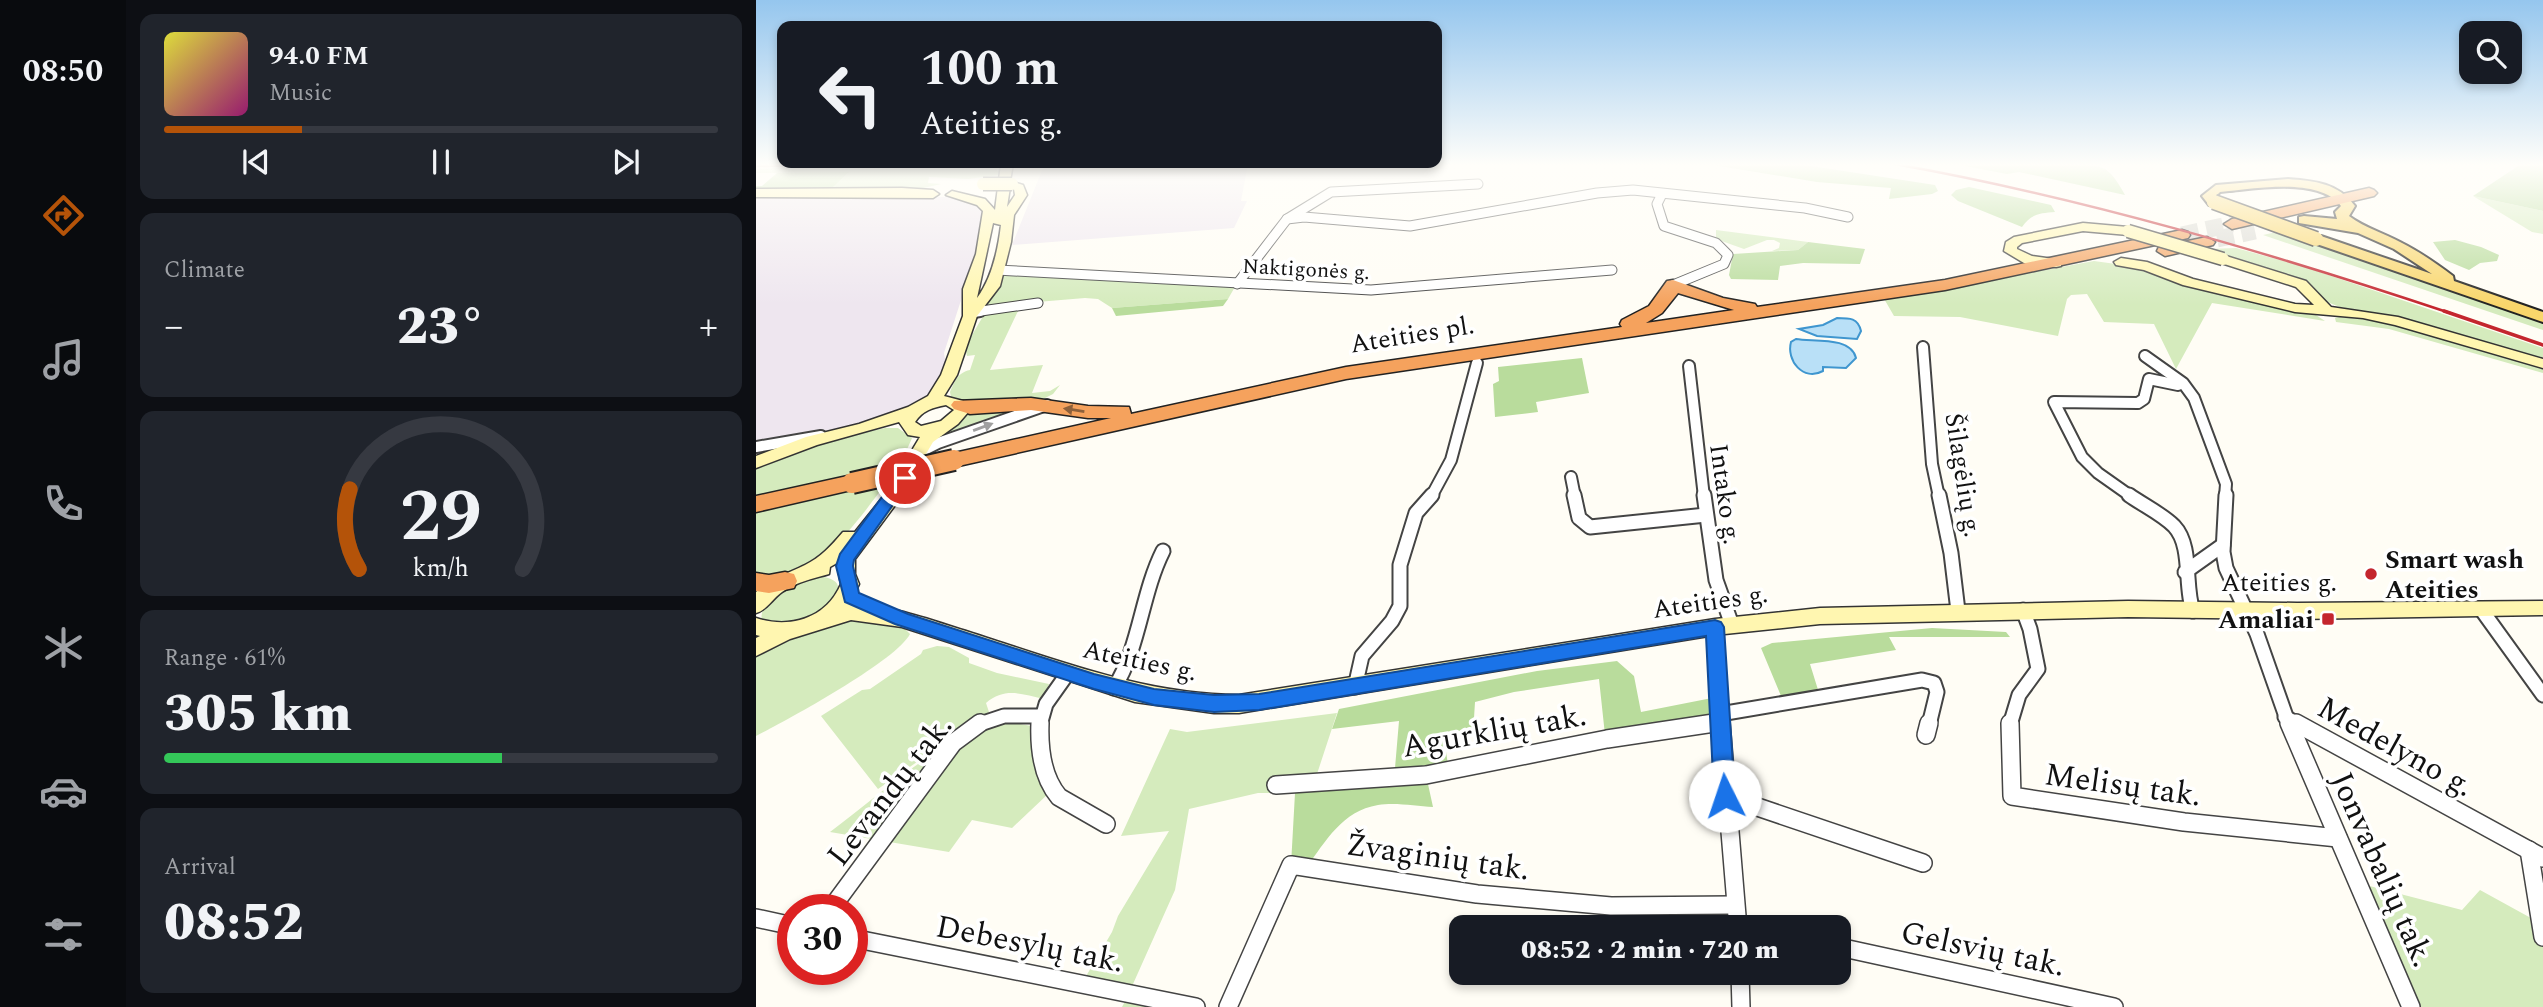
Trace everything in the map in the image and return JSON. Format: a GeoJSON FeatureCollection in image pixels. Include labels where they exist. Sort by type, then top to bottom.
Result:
{"type":"FeatureCollection","features":[{"type":"Feature","properties":{"kind":"highway"},"geometry":{"type":"LineString","coordinates":[[2232,224],[2290,211]]}},
{"type":"Feature","properties":{"kind":"highway"},"geometry":{"type":"LineString","coordinates":[[2255,231],[2304,219],[2318,211]]}},
{"type":"Feature","properties":{"kind":"highway","name":"Ateities pl."},"geometry":{"type":"LineString","coordinates":[[2083,257],[2121,262],[2177,242]]}},
{"type":"Feature","properties":{"kind":"highway","name":"Ateities pl."},"geometry":{"type":"LineString","coordinates":[[756,504],[1191,406],[1385,366],[2009,274],[2083,257],[2177,242],[2207,242]]}},
{"type":"Feature","properties":{"kind":"highway"},"geometry":{"type":"LineString","coordinates":[[1591,336],[1654,312],[1684,284],[1733,306],[1780,309]]}},
{"type":"Feature","properties":{"kind":"highway"},"geometry":{"type":"LineString","coordinates":[[957,403],[970,408],[1017,404],[1104,412],[1191,406]]}},
{"type":"Feature","properties":{"kind":"highway"},"geometry":{"type":"LineString","coordinates":[[756,602],[769,584],[785,581]]}},
{"type":"Feature","properties":{"kind":"main road"},"geometry":{"type":"LineString","coordinates":[[2239,211],[2543,317]]}},
{"type":"Feature","properties":{"kind":"main road"},"geometry":{"type":"LineString","coordinates":[[2340,211],[2344,220],[2412,252],[2456,285],[2474,294]]}},
{"type":"Feature","properties":{"kind":"main road"},"geometry":{"type":"LineString","coordinates":[[2304,219],[2329,221],[2357,228]]}},
{"type":"Feature","properties":{"kind":"main road"},"geometry":{"type":"LineString","coordinates":[[2406,271],[2417,259],[2412,252]]}},
{"type":"Feature","properties":{"kind":"street"},"geometry":{"type":"LineString","coordinates":[[972,314],[970,289],[982,254],[989,211]]}},
{"type":"Feature","properties":{"kind":"street"},"geometry":{"type":"LineString","coordinates":[[915,418],[934,399],[950,375],[972,314],[996,233],[1000,211]]}},
{"type":"Feature","properties":{"kind":"street"},"geometry":{"type":"LineString","coordinates":[[972,314],[993,286],[1011,211]]}},
{"type":"Feature","properties":{"kind":"street"},"geometry":{"type":"LineString","coordinates":[[1237,284],[1287,219],[1301,211]]}},
{"type":"Feature","properties":{"kind":"street"},"geometry":{"type":"LineString","coordinates":[[1287,219],[1304,217],[1410,226],[1495,211]]}},
{"type":"Feature","properties":{"kind":"street"},"geometry":{"type":"LineString","coordinates":[[1659,211],[1664,226],[1719,245],[1728,255],[1724,264],[1684,284]]}},
{"type":"Feature","properties":{"kind":"street"},"geometry":{"type":"LineString","coordinates":[[1821,211],[1849,216]]}},
{"type":"Feature","properties":{"kind":"street"},"geometry":{"type":"LineString","coordinates":[[2009,274],[2017,263],[2010,247],[2015,241],[2083,227],[2128,231],[2301,284],[2328,312]]}},
{"type":"Feature","properties":{"kind":"street"},"geometry":{"type":"LineString","coordinates":[[2173,277],[2163,261],[2177,242]]}},
{"type":"Feature","properties":{"kind":"street"},"geometry":{"type":"LineString","coordinates":[[2011,251],[2029,260],[2056,263]]}},
{"type":"Feature","properties":{"kind":"street"},"geometry":{"type":"LineString","coordinates":[[2121,262],[2147,266],[2173,277],[2295,308],[2398,321],[2543,364]]}},
{"type":"Feature","properties":{"kind":"street","name":"Naktigonės g."},"geometry":{"type":"LineString","coordinates":[[997,270],[1391,290],[1612,270]]}},
{"type":"Feature","properties":{"kind":"street"},"geometry":{"type":"LineString","coordinates":[[972,314],[1038,303]]}},
{"type":"Feature","properties":{"kind":"street","name":"Šilagėlių g."},"geometry":{"type":"LineString","coordinates":[[1923,346],[1932,464],[1951,553],[1958,611]]}},
{"type":"Feature","properties":{"kind":"street","name":"Medelyno g."},"geometry":{"type":"LineString","coordinates":[[2145,356],[2183,383],[2183,387],[2194,398],[2226,484],[2223,545],[2226,568],[2257,634],[2285,717],[2536,854]]}},
{"type":"Feature","properties":{"kind":"street"},"geometry":{"type":"LineString","coordinates":[[1355,687],[1362,656],[1392,621],[1400,606],[1400,565],[1416,513],[1433,494],[1451,460],[1477,363]]}},
{"type":"Feature","properties":{"kind":"street","name":"Intako g."},"geometry":{"type":"LineString","coordinates":[[1689,366],[1706,515],[1723,626],[1720,718],[1736,915]]}},
{"type":"Feature","properties":{"kind":"street"},"geometry":{"type":"LineString","coordinates":[[819,620],[838,605],[847,582],[846,558],[893,496],[927,439],[962,410],[948,397],[950,375]]}},
{"type":"Feature","properties":{"kind":"street"},"geometry":{"type":"LineString","coordinates":[[2183,387],[2153,378],[2147,384],[2144,399],[2138,403],[2054,402],[2081,457],[2098,473],[2175,527],[2183,538],[2186,592],[2193,611]]}},
{"type":"Feature","properties":{"kind":"street"},"geometry":{"type":"LineString","coordinates":[[756,447],[894,425],[957,403]]}},
{"type":"Feature","properties":{"kind":"street"},"geometry":{"type":"LineString","coordinates":[[920,452],[938,443],[1047,405]]}},
{"type":"Feature","properties":{"kind":"street"},"geometry":{"type":"LineString","coordinates":[[915,418],[940,428]]}},
{"type":"Feature","properties":{"kind":"street"},"geometry":{"type":"LineString","coordinates":[[785,581],[810,571],[839,550],[886,491],[916,440],[915,418]]}},
{"type":"Feature","properties":{"kind":"street"},"geometry":{"type":"LineString","coordinates":[[756,462],[838,433]]}},
{"type":"Feature","properties":{"kind":"street"},"geometry":{"type":"LineString","coordinates":[[1571,477],[1579,518],[1587,526],[1706,515]]}},
{"type":"Feature","properties":{"kind":"street"},"geometry":{"type":"LineString","coordinates":[[2185,572],[2223,545]]}},
{"type":"Feature","properties":{"kind":"street"},"geometry":{"type":"LineString","coordinates":[[1114,688],[1126,669],[1154,569],[1163,551]]}},
{"type":"Feature","properties":{"kind":"street"},"geometry":{"type":"LineString","coordinates":[[810,571],[831,569],[847,582]]}},
{"type":"Feature","properties":{"kind":"street","name":"Ateities g."},"geometry":{"type":"LineString","coordinates":[[847,582],[856,601],[902,620],[1114,688],[1154,697],[1239,704],[1723,626],[1839,614],[2023,610],[2543,608]]}},
{"type":"Feature","properties":{"kind":"street"},"geometry":{"type":"LineString","coordinates":[[756,602],[767,632],[786,631]]}},
{"type":"Feature","properties":{"kind":"street"},"geometry":{"type":"LineString","coordinates":[[2481,609],[2543,695]]}},
{"type":"Feature","properties":{"kind":"street","name":"Melisų tak."},"geometry":{"type":"LineString","coordinates":[[2023,610],[2030,629],[2038,669],[2019,695],[2010,718],[2012,796],[2184,822],[2338,838]]}},
{"type":"Feature","properties":{"kind":"street","name":"Ateities g."},"geometry":{"type":"LineString","coordinates":[[756,649],[786,631],[851,612],[902,620]]}},
{"type":"Feature","properties":{"kind":"street"},"geometry":{"type":"LineString","coordinates":[[1068,673],[1041,716],[1044,766],[1052,792],[1106,824]]}},
{"type":"Feature","properties":{"kind":"street","name":"Agurklių tak."},"geometry":{"type":"LineString","coordinates":[[1276,785],[1426,775],[1607,738],[1922,680],[1934,683],[1937,692],[1926,735]]}},
{"type":"Feature","properties":{"kind":"street","name":"Levandų tak."},"geometry":{"type":"LineString","coordinates":[[842,894],[953,743],[965,731],[989,717],[1003,714],[1041,716]]}},
{"type":"Feature","properties":{"kind":"street","name":"Jonvabalių tak."},"geometry":{"type":"LineString","coordinates":[[2285,717],[2411,1007]]}},
{"type":"Feature","properties":{"kind":"street"},"geometry":{"type":"LineString","coordinates":[[1725,796],[1923,863]]}},
{"type":"Feature","properties":{"kind":"street"},"geometry":{"type":"LineString","coordinates":[[2536,854],[2543,937]]}},
{"type":"Feature","properties":{"kind":"street","name":"Žvaginių tak."},"geometry":{"type":"LineString","coordinates":[[1228,1007],[1291,865],[1490,895],[1698,915]]}},
{"type":"Feature","properties":{"kind":"street"},"geometry":{"type":"LineString","coordinates":[[756,918],[777,923]]}},
{"type":"Feature","properties":{"kind":"street","name":"Debesylų tak."},"geometry":{"type":"LineString","coordinates":[[868,941],[1196,1007]]}},
{"type":"Feature","properties":{"kind":"street","name":"Gelsvių tak."},"geometry":{"type":"LineString","coordinates":[[1851,950],[2114,1007]]}},
{"type":"Feature","properties":{"kind":"street"},"geometry":{"type":"LineString","coordinates":[[1740,985],[1741,1007]]}},
{"type":"Feature","properties":{"kind":"shaded area"},"geometry":{"type":"Polygon","coordinates":[[[756,211],[983,211],[982,235],[944,353],[946,365],[929,397],[896,416],[756,445],[756,211]]]}},
{"type":"Feature","properties":{"kind":"shaded area"},"geometry":{"type":"Polygon","coordinates":[[[1026,211],[1242,211],[1234,228],[1012,245],[1026,211]]]}},
{"type":"Feature","properties":{"kind":"green space"},"geometry":{"type":"Polygon","coordinates":[[[1983,211],[2055,212],[2036,215],[2022,227],[1983,211]]]}},
{"type":"Feature","properties":{"kind":"green space"},"geometry":{"type":"Polygon","coordinates":[[[2498,211],[2543,211],[2543,234],[2532,232],[2498,211]]]}},
{"type":"Feature","properties":{"kind":"green space"},"geometry":{"type":"Polygon","coordinates":[[[1716,230],[1808,242],[1798,250],[1772,251],[1779,248],[1780,243],[1774,240],[1744,249],[1716,239],[1716,230]]]}},
{"type":"Feature","properties":{"kind":"green space"},"geometry":{"type":"Polygon","coordinates":[[[2281,231],[2543,321],[2543,330],[2263,235],[2281,231]]]}},
{"type":"Feature","properties":{"kind":"green space"},"geometry":{"type":"Polygon","coordinates":[[[2455,240],[2499,255],[2497,261],[2480,263],[2469,270],[2445,260],[2433,242],[2455,240]]]}},
{"type":"Feature","properties":{"kind":"green space"},"geometry":{"type":"Polygon","coordinates":[[[1808,242],[1865,249],[1860,264],[1803,263],[1780,266],[1778,280],[1731,279],[1729,275],[1733,254],[1798,250],[1808,242]]]}},
{"type":"Feature","properties":{"kind":"green space"},"geometry":{"type":"Polygon","coordinates":[[[2236,248],[2305,267],[2543,348],[2543,361],[2385,315],[2340,307],[2327,302],[2306,283],[2208,249],[2236,248]]]}},
{"type":"Feature","properties":{"kind":"green space"},"geometry":{"type":"Polygon","coordinates":[[[2094,261],[2138,267],[2188,287],[2316,315],[2325,321],[2212,303],[2176,369],[2154,324],[2104,322],[2087,294],[2071,295],[2067,299],[2058,336],[1960,317],[1894,316],[1883,297],[1943,289],[2094,261]]]}},
{"type":"Feature","properties":{"kind":"green space"},"geometry":{"type":"Polygon","coordinates":[[[1005,273],[1236,285],[1228,299],[1112,308],[1098,299],[1085,298],[990,306],[987,304],[999,275],[1005,273]]]}},
{"type":"Feature","properties":{"kind":"green space"},"geometry":{"type":"Polygon","coordinates":[[[1228,299],[1223,306],[1116,316],[1112,308],[1228,299]]]}},
{"type":"Feature","properties":{"kind":"green space"},"geometry":{"type":"Polygon","coordinates":[[[1019,309],[990,370],[1043,365],[1032,393],[1050,391],[1060,385],[1053,394],[1041,400],[967,405],[951,397],[950,392],[957,378],[970,370],[975,355],[967,356],[965,347],[982,318],[985,315],[1019,309]]]}},
{"type":"Feature","properties":{"kind":"green space"},"geometry":{"type":"Polygon","coordinates":[[[2335,318],[2384,321],[2543,367],[2543,373],[2389,329],[2336,322],[2335,318]]]}},
{"type":"Feature","properties":{"kind":"green space"},"geometry":{"type":"Polygon","coordinates":[[[1582,358],[1589,393],[1536,402],[1538,412],[1495,417],[1493,384],[1499,381],[1498,367],[1582,358]]]}},
{"type":"Feature","properties":{"kind":"green space"},"geometry":{"type":"Polygon","coordinates":[[[1035,405],[935,442],[964,412],[1035,405]]]}},
{"type":"Feature","properties":{"kind":"green space"},"geometry":{"type":"Polygon","coordinates":[[[885,428],[898,428],[912,438],[897,467],[845,535],[822,558],[807,567],[782,575],[756,578],[756,511],[869,487],[756,498],[756,465],[825,441],[885,428]]]}},
{"type":"Feature","properties":{"kind":"green space"},"geometry":{"type":"Polygon","coordinates":[[[818,576],[832,579],[838,585],[832,600],[815,616],[796,625],[762,622],[762,613],[772,598],[791,586],[818,576]]]}},
{"type":"Feature","properties":{"kind":"green space"},"geometry":{"type":"Polygon","coordinates":[[[861,617],[904,628],[910,634],[901,645],[863,674],[756,736],[756,650],[861,617]]]}},
{"type":"Feature","properties":{"kind":"green space"},"geometry":{"type":"Polygon","coordinates":[[[1932,628],[2006,632],[2010,637],[1889,637],[1896,650],[1810,664],[1819,693],[1781,696],[1761,648],[1772,643],[1932,628]]]}},
{"type":"Feature","properties":{"kind":"green space"},"geometry":{"type":"Polygon","coordinates":[[[937,646],[949,647],[969,658],[969,663],[997,673],[1049,684],[1044,699],[1013,693],[993,698],[986,703],[989,712],[878,789],[821,716],[862,690],[870,689],[923,650],[937,646]]]}},
{"type":"Feature","properties":{"kind":"green space"},"geometry":{"type":"Polygon","coordinates":[[[1617,661],[1634,676],[1641,712],[1712,698],[1712,721],[1605,735],[1599,679],[1514,692],[1475,702],[1473,734],[1444,739],[1449,771],[1426,775],[1433,807],[1391,804],[1365,808],[1336,829],[1306,868],[1291,865],[1295,793],[1307,783],[1386,778],[1395,768],[1399,721],[1332,729],[1339,709],[1537,671],[1617,661]]]}},
{"type":"Feature","properties":{"kind":"green space"},"geometry":{"type":"Polygon","coordinates":[[[1337,713],[1316,777],[1295,793],[1258,793],[1189,809],[1175,890],[1129,993],[1178,1007],[1122,1007],[1129,994],[1082,983],[1169,831],[1121,836],[1170,729],[1187,732],[1337,713]]]}},
{"type":"Feature","properties":{"kind":"green space"},"geometry":{"type":"Polygon","coordinates":[[[999,720],[1037,727],[1048,794],[1012,828],[972,820],[949,852],[830,832],[932,754],[976,729],[999,720]]]}},
{"type":"Feature","properties":{"kind":"green space"},"geometry":{"type":"Polygon","coordinates":[[[2358,883],[2462,910],[2480,890],[2540,923],[2543,902],[2543,1007],[2411,1007],[2358,883]]]}},
{"type":"Feature","properties":{"kind":"water"},"geometry":{"type":"Polygon","coordinates":[[[1837,318],[1858,323],[1861,331],[1857,339],[1817,336],[1799,329],[1823,325],[1837,318]]]}},
{"type":"Feature","properties":{"kind":"water"},"geometry":{"type":"Polygon","coordinates":[[[1796,339],[1839,343],[1853,351],[1856,358],[1846,368],[1823,367],[1823,371],[1809,374],[1798,367],[1791,356],[1791,342],[1796,339]]]}},
{"type":"Feature","properties":{"kind":"tunnel"},"geometry":{"type":"LineString","coordinates":[[2182,235],[2232,224]]}},
{"type":"Feature","properties":{"kind":"tunnel"},"geometry":{"type":"LineString","coordinates":[[2217,239],[2255,231]]}},
{"type":"Feature","properties":{"kind":"railway"},"geometry":{"type":"LineString","coordinates":[[2109,211],[2244,248],[2447,312]]}},
{"type":"Feature","properties":{"kind":"railway"},"geometry":{"type":"LineString","coordinates":[[2447,312],[2543,345]]}},
{"type":"Feature","properties":{"kind":"place","name":"Smart wash Ateities"},"geometry":{"type":"Point","coordinates":[2371,574]}},
{"type":"Feature","properties":{"kind":"place","name":"Amaliai"},"geometry":{"type":"Point","coordinates":[2328,619]}},
{"type":"Feature","properties":{"kind":"route"},"geometry":{"type":"LineString","coordinates":[[905,478],[846,558],[844,566],[851,597],[902,620],[1094,682],[1154,697],[1214,704],[1259,702],[1715,627],[1725,796]]}}]}
